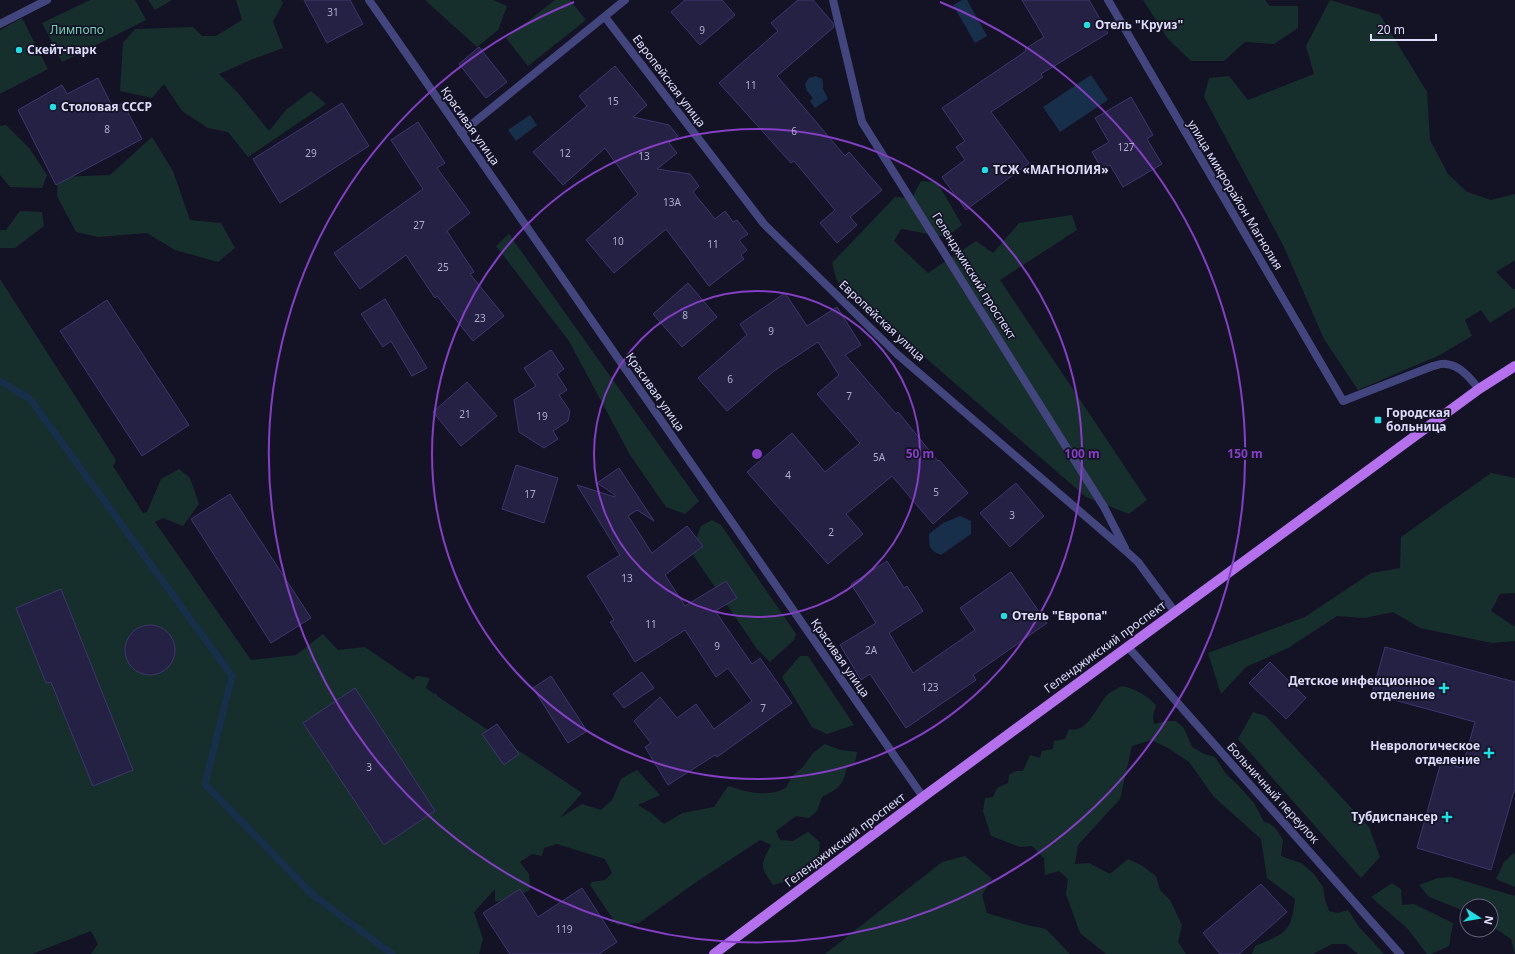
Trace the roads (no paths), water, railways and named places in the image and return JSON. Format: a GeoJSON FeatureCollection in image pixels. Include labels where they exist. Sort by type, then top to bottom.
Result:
{"type":"FeatureCollection","features":[{"type":"Feature","properties":{"kind":"main road","name":"Геленджикский проспект"},"geometry":{"type":"LineString","coordinates":[[714,954],[923,797],[1175,612],[1479,389],[1515,366]]}},
{"type":"Feature","properties":{"kind":"street"},"geometry":{"type":"LineString","coordinates":[[0,24],[47,0]]}},
{"type":"Feature","properties":{"kind":"street","name":"Красивая улица"},"geometry":{"type":"LineString","coordinates":[[369,0],[923,797]]}},
{"type":"Feature","properties":{"kind":"street"},"geometry":{"type":"LineString","coordinates":[[461,133],[626,0]]}},
{"type":"Feature","properties":{"kind":"street","name":"Геленджикский проспект"},"geometry":{"type":"LineString","coordinates":[[833,0],[862,122],[1104,507],[1128,552]]}},
{"type":"Feature","properties":{"kind":"street","name":"улица микрорайон Магнолия"},"geometry":{"type":"LineString","coordinates":[[1108,0],[1343,401],[1433,366],[1446,364],[1455,366],[1470,378],[1479,389]]}},
{"type":"Feature","properties":{"kind":"street","name":"Европейская улица"},"geometry":{"type":"LineString","coordinates":[[605,17],[764,224],[897,354],[1128,552],[1138,562],[1175,612]]}},
{"type":"Feature","properties":{"kind":"street","name":"Больничный переулок"},"geometry":{"type":"LineString","coordinates":[[1128,647],[1400,954]]}},
{"type":"Feature","properties":{"kind":"water"},"geometry":{"type":"Polygon","coordinates":[[[962,0],[967,0],[987,36],[975,43],[953,5],[962,0]]]}},
{"type":"Feature","properties":{"kind":"water"},"geometry":{"type":"Polygon","coordinates":[[[1091,75],[1108,100],[1060,132],[1043,107],[1091,75]]]}},
{"type":"Feature","properties":{"kind":"water"},"geometry":{"type":"Polygon","coordinates":[[[816,76],[822,79],[823,89],[828,99],[815,108],[810,101],[813,98],[807,91],[805,84],[809,78],[816,76]]]}},
{"type":"Feature","properties":{"kind":"water"},"geometry":{"type":"Polygon","coordinates":[[[530,115],[537,125],[516,141],[508,130],[530,115]]]}},
{"type":"Feature","properties":{"kind":"water"},"geometry":{"type":"Polygon","coordinates":[[[960,516],[971,521],[971,534],[941,555],[932,550],[930,548],[929,534],[943,523],[960,516]]]}},
{"type":"Feature","properties":{"kind":"waterway"},"geometry":{"type":"LineString","coordinates":[[0,381],[30,399],[232,676],[205,784],[313,895],[392,954]]}},
{"type":"Feature","properties":{"kind":"place","name":"Отель \"Круиз\""},"geometry":{"type":"Point","coordinates":[1087,25]}},
{"type":"Feature","properties":{"kind":"place","name":"Скейт-парк"},"geometry":{"type":"Point","coordinates":[19,50]}},
{"type":"Feature","properties":{"kind":"place","name":"Столовая СССР"},"geometry":{"type":"Point","coordinates":[53,107]}},
{"type":"Feature","properties":{"kind":"place","name":"ТСЖ «МАГНОЛИЯ»"},"geometry":{"type":"Point","coordinates":[985,170]}},
{"type":"Feature","properties":{"kind":"place","name":"Городская больница"},"geometry":{"type":"Point","coordinates":[1378,420]}},
{"type":"Feature","properties":{"kind":"place","name":"Отель \"Европа\""},"geometry":{"type":"Point","coordinates":[1004,616]}},
{"type":"Feature","properties":{"kind":"place","name":"Детское инфекционное отделение"},"geometry":{"type":"Point","coordinates":[1444,688]}},
{"type":"Feature","properties":{"kind":"place","name":"Неврологическое отделение"},"geometry":{"type":"Point","coordinates":[1489,753]}},
{"type":"Feature","properties":{"kind":"place","name":"Тубдиспансер"},"geometry":{"type":"Point","coordinates":[1447,817]}},
{"type":"Feature","properties":{"kind":"park label","name":"Лимпопо"},"geometry":{"type":"Point","coordinates":[77,30]}}]}
